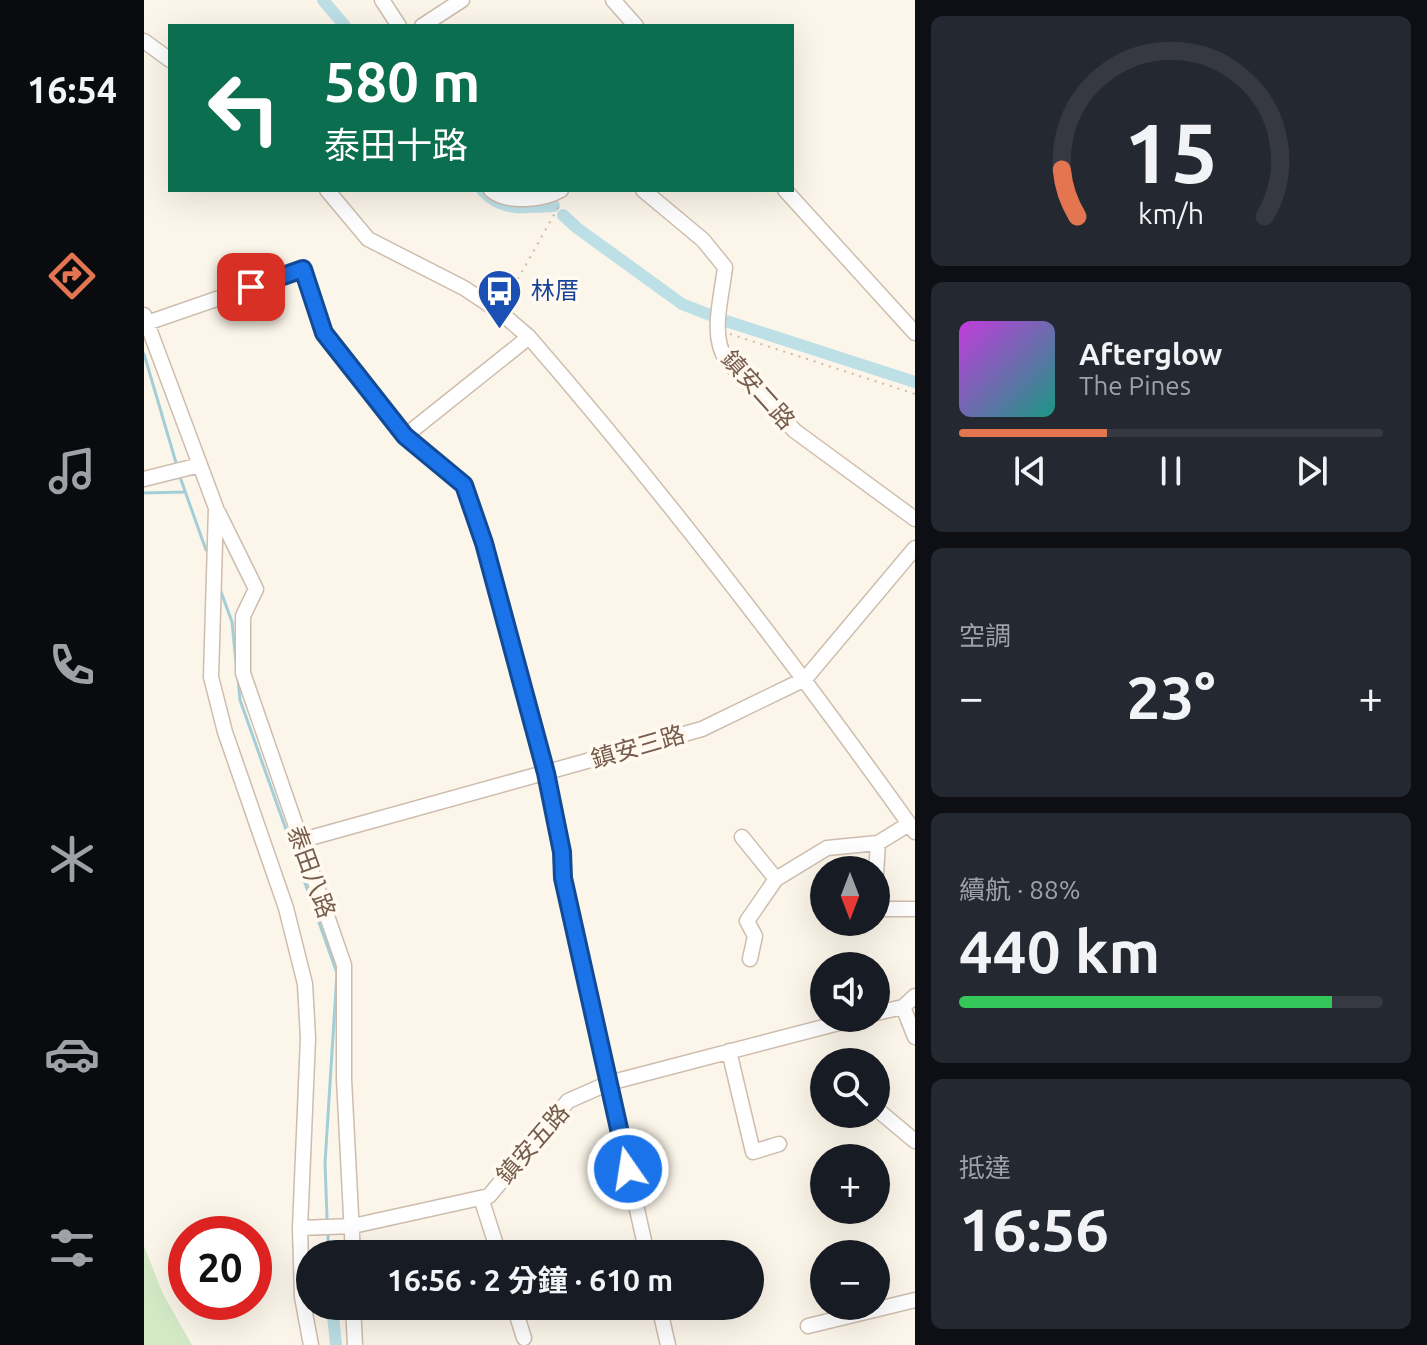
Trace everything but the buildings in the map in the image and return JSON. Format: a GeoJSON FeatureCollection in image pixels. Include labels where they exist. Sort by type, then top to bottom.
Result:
{"type":"FeatureCollection","features":[{"type":"Feature","properties":{"kind":"street"},"geometry":{"type":"LineString","coordinates":[[382,0],[398,24]]}},
{"type":"Feature","properties":{"kind":"street"},"geometry":{"type":"LineString","coordinates":[[425,24],[462,0]]}},
{"type":"Feature","properties":{"kind":"street"},"geometry":{"type":"LineString","coordinates":[[613,0],[634,24]]}},
{"type":"Feature","properties":{"kind":"street"},"geometry":{"type":"LineString","coordinates":[[144,41],[168,59]]}},
{"type":"Feature","properties":{"kind":"street"},"geometry":{"type":"LineString","coordinates":[[329,192],[368,239],[464,288],[500,312],[529,337],[707,552],[805,679],[912,828],[878,843],[827,848],[776,879],[747,921],[755,936],[750,959]]}},
{"type":"Feature","properties":{"kind":"street"},"geometry":{"type":"LineString","coordinates":[[493,192],[522,199],[552,195],[561,197]]}},
{"type":"Feature","properties":{"kind":"street","name":"鎮安二路"},"geometry":{"type":"LineString","coordinates":[[645,192],[703,240],[725,267],[717,330],[719,349],[727,361],[795,431],[915,519]]}},
{"type":"Feature","properties":{"kind":"street"},"geometry":{"type":"LineString","coordinates":[[787,192],[915,333]]}},
{"type":"Feature","properties":{"kind":"street"},"geometry":{"type":"LineString","coordinates":[[311,1345],[302,1297],[300,1228],[308,1038],[305,984],[286,908],[225,732],[211,677],[216,508],[145,319],[303,269],[324,333],[405,436],[464,485],[484,543],[546,773],[562,852],[563,878],[644,1240]]}},
{"type":"Feature","properties":{"kind":"street"},"geometry":{"type":"LineString","coordinates":[[405,436],[529,337]]}},
{"type":"Feature","properties":{"kind":"street"},"geometry":{"type":"LineString","coordinates":[[144,479],[200,465]]}},
{"type":"Feature","properties":{"kind":"street","name":"泰田八路"},"geometry":{"type":"LineString","coordinates":[[216,508],[256,589],[243,616],[243,673],[344,965],[344,1079],[353,1240]]}},
{"type":"Feature","properties":{"kind":"street","name":"鎮安三路"},"geometry":{"type":"LineString","coordinates":[[299,841],[702,729],[805,679],[915,548]]}},
{"type":"Feature","properties":{"kind":"street"},"geometry":{"type":"LineString","coordinates":[[742,837],[776,879]]}},
{"type":"Feature","properties":{"kind":"street"},"geometry":{"type":"LineString","coordinates":[[877,856],[878,843]]}},
{"type":"Feature","properties":{"kind":"street"},"geometry":{"type":"LineString","coordinates":[[890,909],[915,909]]}},
{"type":"Feature","properties":{"kind":"street"},"geometry":{"type":"LineString","coordinates":[[890,1010],[903,1007],[915,996]]}},
{"type":"Feature","properties":{"kind":"street"},"geometry":{"type":"LineString","coordinates":[[903,1007],[915,1037]]}},
{"type":"Feature","properties":{"kind":"street","name":"鎮安五路"},"geometry":{"type":"LineString","coordinates":[[300,1228],[353,1226],[489,1196],[568,1101],[609,1083],[810,1030]]}},
{"type":"Feature","properties":{"kind":"street"},"geometry":{"type":"LineString","coordinates":[[729,1051],[753,1152],[779,1144]]}},
{"type":"Feature","properties":{"kind":"street"},"geometry":{"type":"LineString","coordinates":[[890,1119],[912,1134]]}},
{"type":"Feature","properties":{"kind":"street"},"geometry":{"type":"LineString","coordinates":[[481,1198],[494,1240]]}},
{"type":"Feature","properties":{"kind":"street"},"geometry":{"type":"LineString","coordinates":[[808,1326],[915,1300]]}},
{"type":"Feature","properties":{"kind":"street"},"geometry":{"type":"LineString","coordinates":[[354,1320],[355,1345]]}},
{"type":"Feature","properties":{"kind":"street"},"geometry":{"type":"LineString","coordinates":[[518,1320],[524,1338]]}},
{"type":"Feature","properties":{"kind":"street"},"geometry":{"type":"LineString","coordinates":[[662,1320],[668,1345]]}},
{"type":"Feature","properties":{"kind":"path"},"geometry":{"type":"LineString","coordinates":[[500,312],[561,197]]}},
{"type":"Feature","properties":{"kind":"path"},"geometry":{"type":"LineString","coordinates":[[717,330],[915,394]]}},
{"type":"Feature","properties":{"kind":"green space"},"geometry":{"type":"Polygon","coordinates":[[[144,1246],[168,1303],[168,1320],[178,1320],[192,1345],[144,1345],[144,1246]]]}},
{"type":"Feature","properties":{"kind":"waterway"},"geometry":{"type":"LineString","coordinates":[[323,0],[343,24]]}},
{"type":"Feature","properties":{"kind":"waterway"},"geometry":{"type":"LineString","coordinates":[[484,192],[507,206],[554,206]]}},
{"type":"Feature","properties":{"kind":"waterway"},"geometry":{"type":"LineString","coordinates":[[563,215],[682,304],[710,315]]}},
{"type":"Feature","properties":{"kind":"waterway"},"geometry":{"type":"LineString","coordinates":[[726,321],[915,382]]}},
{"type":"Feature","properties":{"kind":"waterway"},"geometry":{"type":"LineString","coordinates":[[144,354],[177,466]]}},
{"type":"Feature","properties":{"kind":"waterway"},"geometry":{"type":"LineString","coordinates":[[180,477],[206,550]]}},
{"type":"Feature","properties":{"kind":"waterway"},"geometry":{"type":"LineString","coordinates":[[144,493],[184,492]]}},
{"type":"Feature","properties":{"kind":"waterway"},"geometry":{"type":"LineString","coordinates":[[220,589],[232,622],[236,662]]}},
{"type":"Feature","properties":{"kind":"waterway"},"geometry":{"type":"LineString","coordinates":[[238,678],[240,700],[337,973],[325,1163],[327,1218]]}},
{"type":"Feature","properties":{"kind":"waterway"},"geometry":{"type":"LineString","coordinates":[[333,1320],[336,1345]]}},
{"type":"Feature","properties":{"kind":"place","name":"林厝"},"geometry":{"type":"Point","coordinates":[500,330]}},
{"type":"Feature","properties":{"kind":"route"},"geometry":{"type":"LineString","coordinates":[[251,287],[303,269],[324,333],[405,436],[464,485],[484,543],[546,773],[562,852],[563,878],[628,1169]]}}]}
